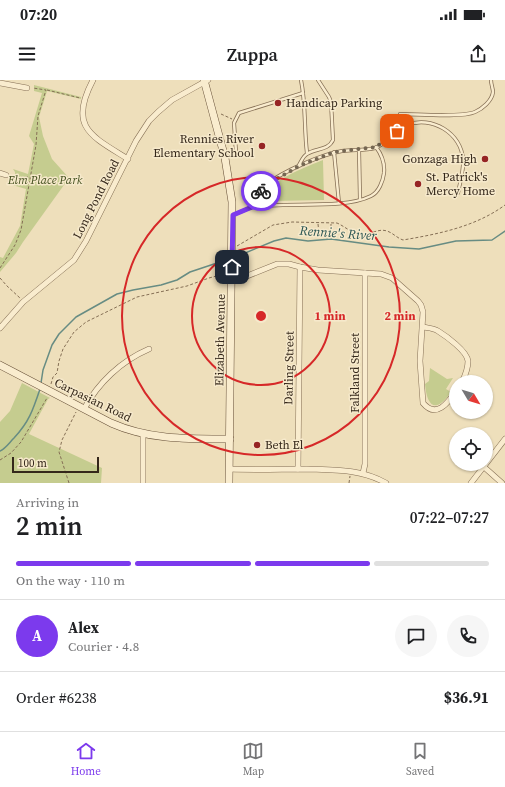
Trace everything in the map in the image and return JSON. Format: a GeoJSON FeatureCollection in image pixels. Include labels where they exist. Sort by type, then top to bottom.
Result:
{"type":"FeatureCollection","features":[{"type":"Feature","properties":{"kind":"main road","name":"Elizabeth Avenue"},"geometry":{"type":"LineString","coordinates":[[206,81],[225,158],[230,184],[233,215],[230,483]]}},
{"type":"Feature","properties":{"kind":"main road","name":"Carpasian Road"},"geometry":{"type":"LineString","coordinates":[[0,365],[120,427],[143,434],[172,438],[230,439]]}},
{"type":"Feature","properties":{"kind":"street"},"geometry":{"type":"LineString","coordinates":[[92,80],[84,99],[82,110],[83,117],[90,132],[100,142],[128,159]]}},
{"type":"Feature","properties":{"kind":"street","name":"Long Pond Road"},"geometry":{"type":"LineString","coordinates":[[0,328],[23,302],[74,260],[86,241],[143,130],[158,112],[172,100],[206,81]]}},
{"type":"Feature","properties":{"kind":"street"},"geometry":{"type":"LineString","coordinates":[[0,83],[27,88]]}},
{"type":"Feature","properties":{"kind":"street"},"geometry":{"type":"LineString","coordinates":[[0,173],[6,175]]}},
{"type":"Feature","properties":{"kind":"street"},"geometry":{"type":"LineString","coordinates":[[232,282],[277,264],[289,264],[300,267],[381,274],[388,276],[418,301],[423,308],[420,361],[423,403],[430,409],[434,410],[444,407],[449,400]]}},
{"type":"Feature","properties":{"kind":"street","name":"Darling Street"},"geometry":{"type":"LineString","coordinates":[[298,469],[300,267]]}},
{"type":"Feature","properties":{"kind":"street","name":"Falkland Street"},"geometry":{"type":"LineString","coordinates":[[363,473],[365,464],[365,273]]}},
{"type":"Feature","properties":{"kind":"street"},"geometry":{"type":"LineString","coordinates":[[423,327],[437,331],[456,345],[466,355],[468,360],[464,375]]}},
{"type":"Feature","properties":{"kind":"street"},"geometry":{"type":"LineString","coordinates":[[84,409],[96,390],[112,374],[134,357],[149,350]]}},
{"type":"Feature","properties":{"kind":"street"},"geometry":{"type":"LineString","coordinates":[[143,434],[143,483]]}},
{"type":"Feature","properties":{"kind":"street"},"geometry":{"type":"LineString","coordinates":[[493,455],[505,439]]}},
{"type":"Feature","properties":{"kind":"street"},"geometry":{"type":"LineString","coordinates":[[230,469],[333,470],[363,473],[386,483]]}},
{"type":"Feature","properties":{"kind":"street"},"geometry":{"type":"LineString","coordinates":[[471,483],[481,471]]}},
{"type":"Feature","properties":{"kind":"street"},"geometry":{"type":"LineString","coordinates":[[490,471],[502,483]]}},
{"type":"Feature","properties":{"kind":"lane"},"geometry":{"type":"LineString","coordinates":[[301,80],[307,153]]}},
{"type":"Feature","properties":{"kind":"lane"},"geometry":{"type":"LineString","coordinates":[[299,166],[303,157],[307,153],[328,147],[334,138],[331,102],[318,80]]}},
{"type":"Feature","properties":{"kind":"lane"},"geometry":{"type":"LineString","coordinates":[[400,114],[462,115],[474,113],[486,105],[490,99],[493,92],[491,80]]}},
{"type":"Feature","properties":{"kind":"lane"},"geometry":{"type":"LineString","coordinates":[[225,158],[233,155],[237,149],[234,120],[239,113],[303,93]]}},
{"type":"Feature","properties":{"kind":"lane"},"geometry":{"type":"LineString","coordinates":[[252,207],[259,192],[268,184],[299,166],[334,152],[376,147],[397,131],[416,122],[435,124],[451,134],[456,140],[462,151],[463,160],[458,193]]}},
{"type":"Feature","properties":{"kind":"lane"},"geometry":{"type":"LineString","coordinates":[[233,215],[252,207],[339,203],[372,196],[380,187],[384,169],[383,160],[376,147]]}},
{"type":"Feature","properties":{"kind":"lane"},"geometry":{"type":"LineString","coordinates":[[359,150],[360,199]]}},
{"type":"Feature","properties":{"kind":"lane"},"geometry":{"type":"LineString","coordinates":[[334,152],[339,203]]}},
{"type":"Feature","properties":{"kind":"path"},"geometry":{"type":"LineString","coordinates":[[27,88],[46,90],[84,99]]}},
{"type":"Feature","properties":{"kind":"path"},"geometry":{"type":"LineString","coordinates":[[0,268],[15,245],[21,230],[36,145],[38,116],[46,90]]}},
{"type":"Feature","properties":{"kind":"path"},"geometry":{"type":"LineString","coordinates":[[218,112],[234,120]]}},
{"type":"Feature","properties":{"kind":"path"},"geometry":{"type":"LineString","coordinates":[[6,175],[19,178],[28,184]]}},
{"type":"Feature","properties":{"kind":"path"},"geometry":{"type":"LineString","coordinates":[[19,178],[30,176]]}},
{"type":"Feature","properties":{"kind":"path"},"geometry":{"type":"LineString","coordinates":[[237,246],[273,225],[292,222],[337,223],[349,231],[362,234],[386,230],[402,240],[440,233],[462,227],[505,205]]}},
{"type":"Feature","properties":{"kind":"path"},"geometry":{"type":"LineString","coordinates":[[318,223],[319,233]]}},
{"type":"Feature","properties":{"kind":"path"},"geometry":{"type":"LineString","coordinates":[[331,223],[331,230]]}},
{"type":"Feature","properties":{"kind":"path"},"geometry":{"type":"LineString","coordinates":[[0,460],[11,453],[21,442],[50,392],[53,377],[57,373],[63,348],[74,332],[86,322],[137,298],[187,286],[227,273]]}},
{"type":"Feature","properties":{"kind":"path"},"geometry":{"type":"LineString","coordinates":[[0,278],[20,298]]}},
{"type":"Feature","properties":{"kind":"path"},"geometry":{"type":"LineString","coordinates":[[69,483],[59,452],[62,440],[76,411]]}},
{"type":"Feature","properties":{"kind":"path"},"geometry":{"type":"LineString","coordinates":[[349,483],[350,476]]}},
{"type":"Feature","properties":{"kind":"green space","name":"Elm Place Park"},"geometry":{"type":"Polygon","coordinates":[[[34,85],[81,97],[81,99],[47,91],[39,117],[43,136],[52,159],[69,178],[16,253],[0,272],[0,257],[3,258],[20,226],[26,189],[9,184],[15,178],[15,172],[13,169],[28,174],[34,144],[29,136],[42,93],[34,91],[34,85]]]}},
{"type":"Feature","properties":{"kind":"green space"},"geometry":{"type":"Polygon","coordinates":[[[323,160],[324,200],[272,201],[265,199],[266,193],[279,181],[288,175],[323,160]]]}},
{"type":"Feature","properties":{"kind":"green space"},"geometry":{"type":"Polygon","coordinates":[[[430,368],[447,379],[449,379],[449,384],[446,389],[449,391],[449,395],[446,399],[437,405],[433,405],[430,402],[426,392],[425,384],[429,381],[430,368]]]}},
{"type":"Feature","properties":{"kind":"green space"},"geometry":{"type":"Polygon","coordinates":[[[22,383],[50,398],[48,399],[29,434],[102,468],[101,483],[0,483],[0,422],[10,411],[22,383]]]}},
{"type":"Feature","properties":{"kind":"waterway","name":"Rennie's River"},"geometry":{"type":"LineString","coordinates":[[233,258],[274,241],[286,238],[308,241],[331,239],[389,247],[419,249],[456,241],[492,240],[505,231]]}},
{"type":"Feature","properties":{"kind":"waterway","name":"Rennie's River"},"geometry":{"type":"LineString","coordinates":[[41,383],[43,370],[52,345],[59,334],[76,317],[117,294],[161,285],[177,280],[190,272],[229,259]]}},
{"type":"Feature","properties":{"kind":"waterway","name":"Rennie's River"},"geometry":{"type":"LineString","coordinates":[[0,451],[19,432],[27,421],[33,410],[40,389]]}},
{"type":"Feature","properties":{"kind":"way so far"},"geometry":{"type":"LineString","coordinates":[[261,191],[268,184],[299,166],[334,152],[376,147],[397,131]]}},
{"type":"Feature","properties":{"kind":"place","name":"Handicap Parking"},"geometry":{"type":"Point","coordinates":[278,103]}},
{"type":"Feature","properties":{"kind":"place","name":"Rennies River Elementary School"},"geometry":{"type":"Point","coordinates":[262,146]}},
{"type":"Feature","properties":{"kind":"place","name":"Gonzaga High"},"geometry":{"type":"Point","coordinates":[485,159]}},
{"type":"Feature","properties":{"kind":"place","name":"St. Patrick's Mercy Home"},"geometry":{"type":"Point","coordinates":[418,184]}},
{"type":"Feature","properties":{"kind":"place","name":"Beth El"},"geometry":{"type":"Point","coordinates":[257,445]}},
{"type":"Feature","properties":{"kind":"route"},"geometry":{"type":"LineString","coordinates":[[232,267],[233,215],[252,207],[259,192],[261,191]]}}]}
